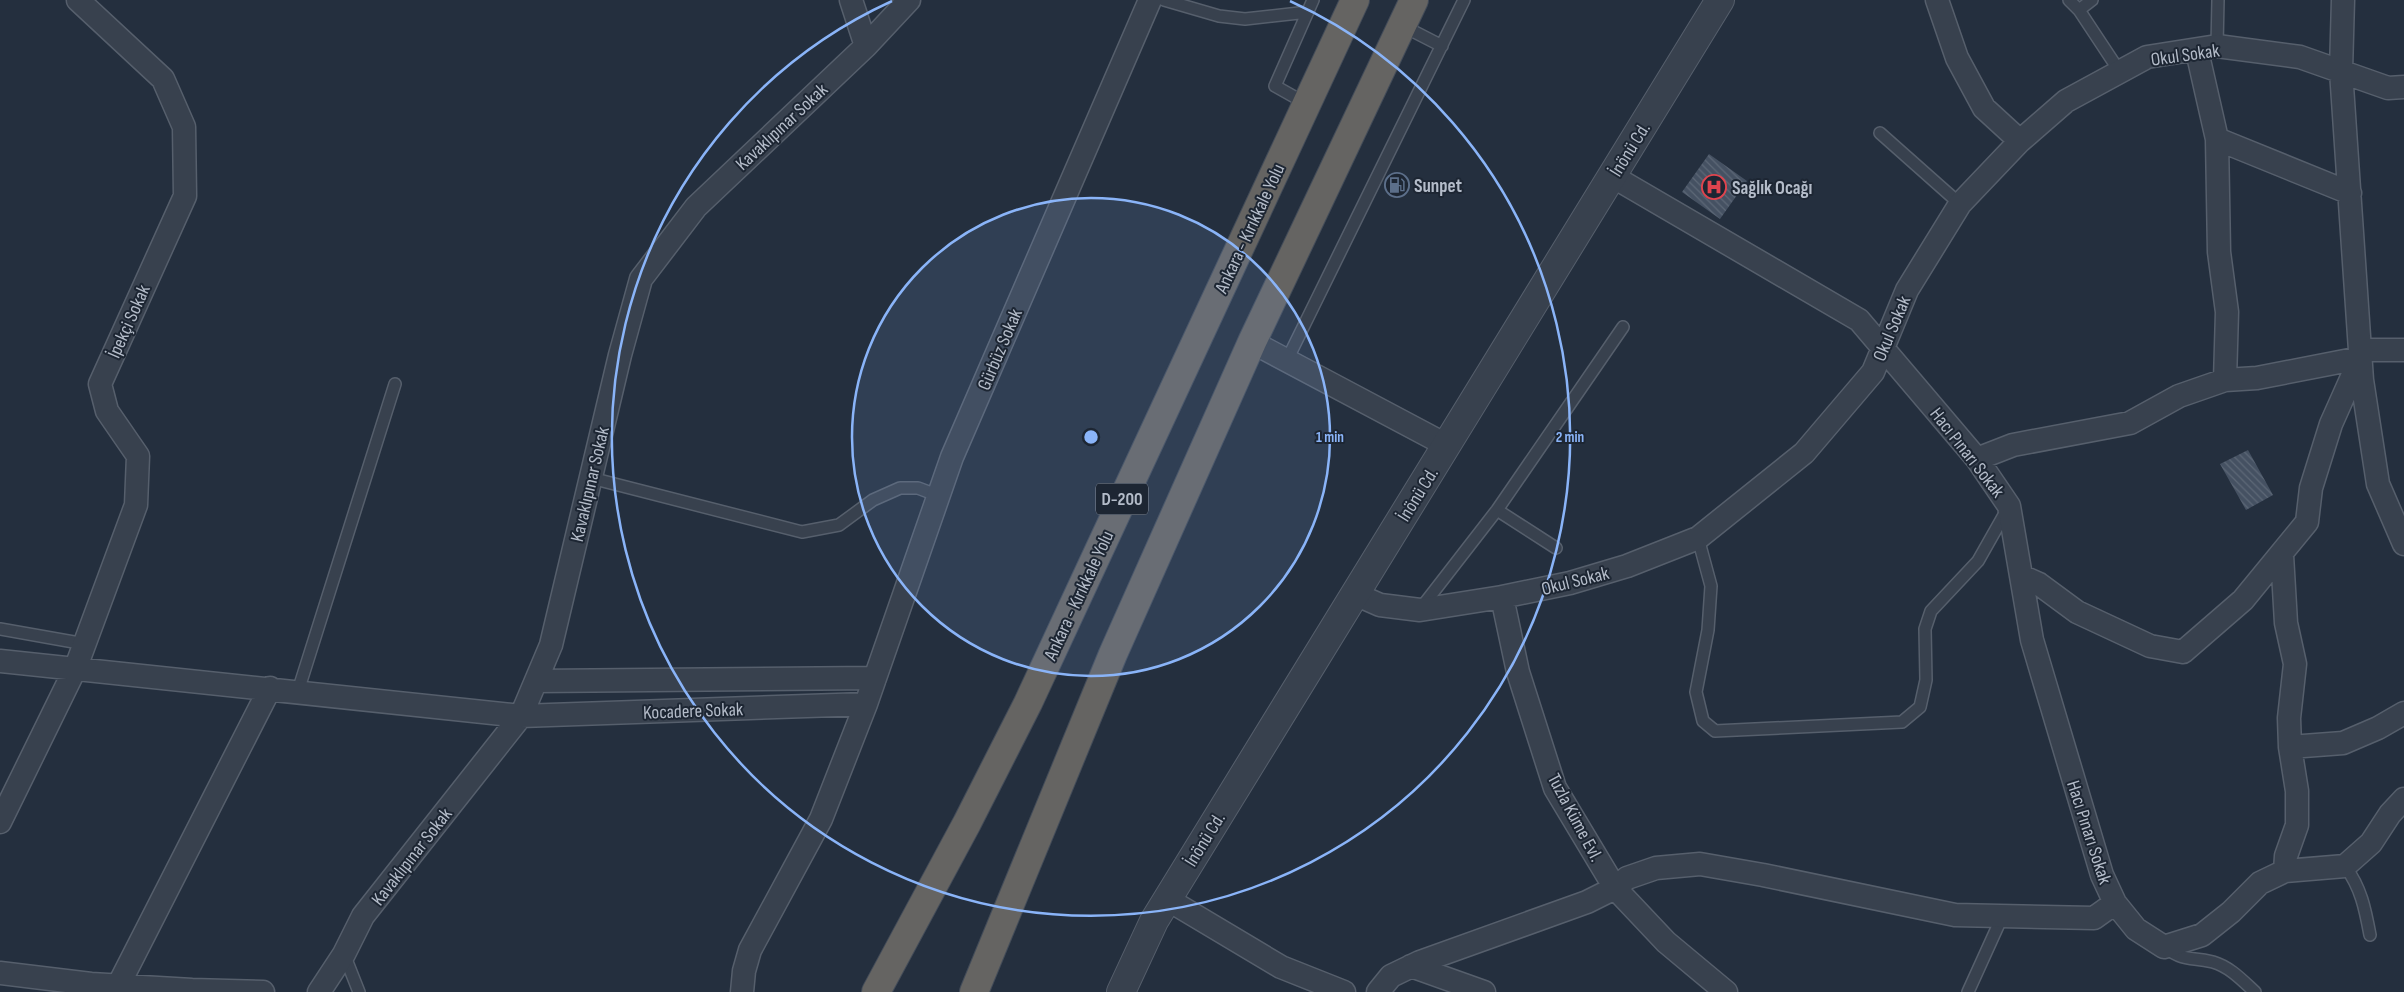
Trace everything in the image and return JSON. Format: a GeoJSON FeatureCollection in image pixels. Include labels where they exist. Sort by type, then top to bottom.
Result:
{"type":"FeatureCollection","features":[{"type":"Feature","properties":{"kind":"highway","name":"Ankara - Kırıkkale Yolu"},"geometry":{"type":"LineString","coordinates":[[876,992],[967,823],[1028,703],[1355,0]]}},
{"type":"Feature","properties":{"kind":"highway","name":"D-200"},"geometry":{"type":"LineString","coordinates":[[974,992],[1113,654],[1252,342],[1414,0]]}},
{"type":"Feature","properties":{"kind":"street","name":"İpekçi Sokak"},"geometry":{"type":"LineString","coordinates":[[0,822],[76,667],[136,505],[138,456],[107,411],[100,384],[185,196],[184,127],[163,79],[78,0]]}},
{"type":"Feature","properties":{"kind":"street"},"geometry":{"type":"LineString","coordinates":[[851,0],[866,46]]}},
{"type":"Feature","properties":{"kind":"street","name":"Kavaklıpınar Sokak"},"geometry":{"type":"LineString","coordinates":[[320,992],[344,954],[363,916],[521,716],[551,645],[620,355],[641,279],[696,207],[866,46],[909,0]]}},
{"type":"Feature","properties":{"kind":"street","name":"Gürbüz Sokak"},"geometry":{"type":"LineString","coordinates":[[743,982],[750,950],[822,819],[866,704],[956,448],[1150,0]]}},
{"type":"Feature","properties":{"kind":"street","name":"İnönü Cd."},"geometry":{"type":"LineString","coordinates":[[1121,992],[1154,921],[1167,899],[1720,0]]}},
{"type":"Feature","properties":{"kind":"street"},"geometry":{"type":"LineString","coordinates":[[1937,0],[1957,58],[1984,108],[2020,141]]}},
{"type":"Feature","properties":{"kind":"street"},"geometry":{"type":"LineString","coordinates":[[2343,0],[2341,71],[2360,354],[2378,484],[2404,543]]}},
{"type":"Feature","properties":{"kind":"street"},"geometry":{"type":"LineString","coordinates":[[2207,49],[2217,138],[2219,252],[2227,312],[2225,380]]}},
{"type":"Feature","properties":{"kind":"street","name":"Okul Sokak"},"geometry":{"type":"LineString","coordinates":[[1355,594],[1380,605],[1420,610],[1502,598],[1570,583],[1627,566],[1698,538],[1804,453],[1872,372],[1884,348],[1906,290],[1960,204],[2020,141],[2066,101],[2147,57],[2207,49],[2300,56],[2388,88],[2404,87]]}},
{"type":"Feature","properties":{"kind":"street"},"geometry":{"type":"LineString","coordinates":[[2217,138],[2350,193]]}},
{"type":"Feature","properties":{"kind":"street","name":"Hacı Pınarı Sokak"},"geometry":{"type":"LineString","coordinates":[[1612,176],[1859,320],[1977,459],[2009,506],[2032,640],[2056,726],[2102,875],[2115,903],[2136,929],[2164,947]]}},
{"type":"Feature","properties":{"kind":"street"},"geometry":{"type":"LineString","coordinates":[[1252,342],[1446,446]]}},
{"type":"Feature","properties":{"kind":"street"},"geometry":{"type":"LineString","coordinates":[[1977,459],[2013,445],[2130,423],[2179,396],[2225,380],[2257,378],[2360,354],[2404,350]]}},
{"type":"Feature","properties":{"kind":"street"},"geometry":{"type":"LineString","coordinates":[[2021,576],[2039,584],[2077,612],[2150,646],[2183,652],[2243,600],[2282,555],[2307,522],[2311,488],[2331,424],[2360,354]]}},
{"type":"Feature","properties":{"kind":"street"},"geometry":{"type":"LineString","coordinates":[[2282,555],[2286,623],[2296,664],[2289,718],[2290,747],[2297,791],[2297,825],[2286,856],[2285,871]]}},
{"type":"Feature","properties":{"kind":"street","name":"Tuzla Küme Evl."},"geometry":{"type":"LineString","coordinates":[[1502,598],[1518,672],[1555,788],[1615,888],[1666,942],[1726,992]]}},
{"type":"Feature","properties":{"kind":"street","name":"Kocadere Sokak"},"geometry":{"type":"LineString","coordinates":[[0,661],[76,667],[521,716],[866,704]]}},
{"type":"Feature","properties":{"kind":"street","name":"Kocadere Sokak"},"geometry":{"type":"LineString","coordinates":[[536,681],[875,678]]}},
{"type":"Feature","properties":{"kind":"street"},"geometry":{"type":"LineString","coordinates":[[117,989],[270,688]]}},
{"type":"Feature","properties":{"kind":"street"},"geometry":{"type":"LineString","coordinates":[[2290,747],[2343,743],[2378,728],[2404,713]]}},
{"type":"Feature","properties":{"kind":"street"},"geometry":{"type":"LineString","coordinates":[[2164,947],[2202,934],[2231,912],[2260,883],[2285,871],[2344,866],[2371,842],[2390,814],[2404,799]]}},
{"type":"Feature","properties":{"kind":"street"},"geometry":{"type":"LineString","coordinates":[[1378,992],[1391,976],[1411,966],[1587,902],[1615,888],[1628,878],[1656,868],[1700,864],[1762,874],[1955,915],[2094,918],[2115,903]]}},
{"type":"Feature","properties":{"kind":"street"},"geometry":{"type":"LineString","coordinates":[[1167,899],[1281,967],[1344,992]]}},
{"type":"Feature","properties":{"kind":"street"},"geometry":{"type":"LineString","coordinates":[[1411,966],[1484,992]]}},
{"type":"Feature","properties":{"kind":"street"},"geometry":{"type":"LineString","coordinates":[[0,973],[117,989],[263,992]]}},
{"type":"Feature","properties":{"kind":"street"},"geometry":{"type":"LineString","coordinates":[[743,982],[756,992]]}},
{"type":"Feature","properties":{"kind":"lane"},"geometry":{"type":"LineString","coordinates":[[1164,0],[1219,16],[1245,19],[1308,12]]}},
{"type":"Feature","properties":{"kind":"lane"},"geometry":{"type":"LineString","coordinates":[[1307,104],[1275,86],[1313,0]]}},
{"type":"Feature","properties":{"kind":"lane"},"geometry":{"type":"LineString","coordinates":[[1286,360],[1464,0]]}},
{"type":"Feature","properties":{"kind":"lane"},"geometry":{"type":"LineString","coordinates":[[2069,0],[2079,10],[2120,72]]}},
{"type":"Feature","properties":{"kind":"lane"},"geometry":{"type":"LineString","coordinates":[[2079,10],[2092,0]]}},
{"type":"Feature","properties":{"kind":"lane"},"geometry":{"type":"LineString","coordinates":[[2207,49],[2218,0]]}},
{"type":"Feature","properties":{"kind":"lane"},"geometry":{"type":"LineString","coordinates":[[1403,26],[1442,46]]}},
{"type":"Feature","properties":{"kind":"lane"},"geometry":{"type":"LineString","coordinates":[[1880,133],[1960,204]]}},
{"type":"Feature","properties":{"kind":"lane"},"geometry":{"type":"LineString","coordinates":[[1420,610],[1497,510],[1623,327]]}},
{"type":"Feature","properties":{"kind":"lane"},"geometry":{"type":"LineString","coordinates":[[298,691],[394,384]]}},
{"type":"Feature","properties":{"kind":"lane"},"geometry":{"type":"LineString","coordinates":[[591,478],[802,532],[839,525],[873,500],[900,488],[918,488],[939,496]]}},
{"type":"Feature","properties":{"kind":"lane"},"geometry":{"type":"LineString","coordinates":[[1698,538],[1712,586],[1708,630],[1696,692],[1703,721],[1715,731],[1902,722],[1920,707],[1926,680],[1925,628],[1931,611],[1978,561],[2009,506]]}},
{"type":"Feature","properties":{"kind":"lane"},"geometry":{"type":"LineString","coordinates":[[1497,510],[1556,548]]}},
{"type":"Feature","properties":{"kind":"lane"},"geometry":{"type":"LineString","coordinates":[[0,629],[85,644]]}},
{"type":"Feature","properties":{"kind":"lane"},"geometry":{"type":"LineString","coordinates":[[2344,866],[2357,883],[2366,910],[2370,935]]}},
{"type":"Feature","properties":{"kind":"lane"},"geometry":{"type":"LineString","coordinates":[[1968,992],[2002,917]]}},
{"type":"Feature","properties":{"kind":"lane"},"geometry":{"type":"LineString","coordinates":[[2164,947],[2179,958],[2213,962],[2234,972],[2255,992]]}},
{"type":"Feature","properties":{"kind":"lane"},"geometry":{"type":"LineString","coordinates":[[344,954],[360,992]]}},
{"type":"Feature","properties":{"kind":"building","name":"Sağlık Ocağı"},"geometry":{"type":"Polygon","coordinates":[[[1709,154],[1747,181],[1720,219],[1682,192],[1709,154]]]}},
{"type":"Feature","properties":{"kind":"building"},"geometry":{"type":"Polygon","coordinates":[[[2248,450],[2273,495],[2246,510],[2220,464],[2248,450]]]}},
{"type":"Feature","properties":{"kind":"place","name":"Sunpet"},"geometry":{"type":"Point","coordinates":[1397,185]}},
{"type":"Feature","properties":{"kind":"place","name":"Sağlık Ocağı"},"geometry":{"type":"Point","coordinates":[1714,187]}}]}
